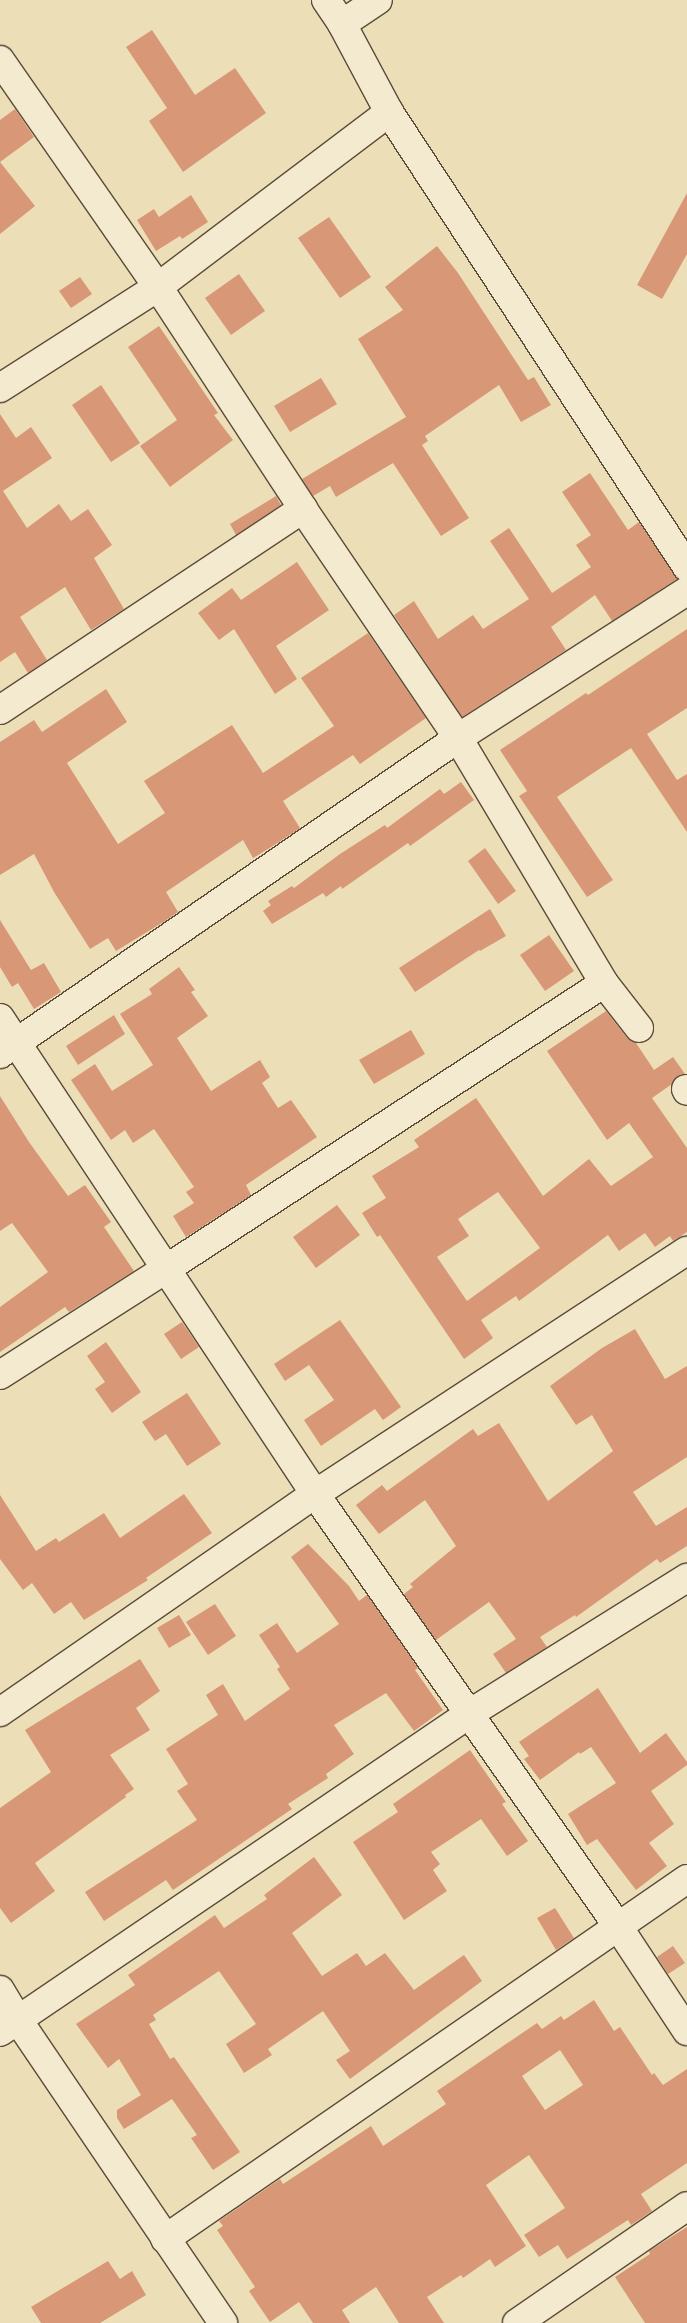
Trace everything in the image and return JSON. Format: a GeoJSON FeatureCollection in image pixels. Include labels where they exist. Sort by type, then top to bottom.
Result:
{"type":"FeatureCollection","features":[{"type":"Feature","properties":{"kind":"street"},"geometry":{"type":"LineString","coordinates":[[326,0],[342,24],[389,112],[687,567]]}},
{"type":"Feature","properties":{"kind":"street"},"geometry":{"type":"LineString","coordinates":[[342,24],[378,0]]}},
{"type":"Feature","properties":{"kind":"street"},"geometry":{"type":"LineString","coordinates":[[2,68],[158,287],[303,509],[458,738],[604,983],[639,1028]]}},
{"type":"Feature","properties":{"kind":"street"},"geometry":{"type":"LineString","coordinates":[[0,388],[158,287],[389,112]]}},
{"type":"Feature","properties":{"kind":"street"},"geometry":{"type":"LineString","coordinates":[[0,710],[303,509]]}},
{"type":"Feature","properties":{"kind":"street"},"geometry":{"type":"LineString","coordinates":[[8,1049],[458,738],[687,591]]}},
{"type":"Feature","properties":{"kind":"street"},"geometry":{"type":"LineString","coordinates":[[0,1375],[604,983]]}},
{"type":"Feature","properties":{"kind":"street"},"geometry":{"type":"LineString","coordinates":[[0,1018],[8,1049],[166,1269],[316,1494],[617,1925],[687,2031]]}},
{"type":"Feature","properties":{"kind":"street"},"geometry":{"type":"LineString","coordinates":[[0,1712],[316,1494],[687,1251]]}},
{"type":"Feature","properties":{"kind":"street"},"geometry":{"type":"LineString","coordinates":[[9,2026],[469,1714],[687,1578]]}},
{"type":"Feature","properties":{"kind":"street"},"geometry":{"type":"LineString","coordinates":[[165,2238],[617,1925],[687,1879]]}},
{"type":"Feature","properties":{"kind":"street"},"geometry":{"type":"LineString","coordinates":[[0,1990],[9,2026],[165,2238],[223,2323]]}},
{"type":"Feature","properties":{"kind":"street"},"geometry":{"type":"LineString","coordinates":[[517,2323],[687,2206]]}},
{"type":"Feature","properties":{"kind":"building"},"geometry":{"type":"Polygon","coordinates":[[[152,30],[195,95],[235,68],[266,113],[183,172],[149,121],[167,108],[126,47],[152,30]]]}},
{"type":"Feature","properties":{"kind":"building"},"geometry":{"type":"Polygon","coordinates":[[[15,109],[34,137],[0,162],[0,120],[15,109]]]}},
{"type":"Feature","properties":{"kind":"building"},"geometry":{"type":"Polygon","coordinates":[[[0,162],[35,206],[0,234],[0,162]]]}},
{"type":"Feature","properties":{"kind":"building"},"geometry":{"type":"Polygon","coordinates":[[[687,193],[687,254],[662,299],[637,285],[687,193]]]}},
{"type":"Feature","properties":{"kind":"building"},"geometry":{"type":"Polygon","coordinates":[[[191,195],[208,222],[182,239],[180,236],[156,251],[137,220],[154,209],[159,217],[191,195]]]}},
{"type":"Feature","properties":{"kind":"building"},"geometry":{"type":"Polygon","coordinates":[[[329,217],[371,277],[340,298],[298,238],[329,217]]]}},
{"type":"Feature","properties":{"kind":"building"},"geometry":{"type":"Polygon","coordinates":[[[437,246],[458,273],[528,380],[534,377],[551,405],[521,422],[499,385],[425,436],[428,441],[422,445],[469,518],[441,536],[393,463],[336,497],[330,486],[313,496],[302,479],[406,417],[358,339],[403,310],[385,287],[437,246]]]}},
{"type":"Feature","properties":{"kind":"building"},"geometry":{"type":"Polygon","coordinates":[[[239,274],[265,311],[231,335],[205,298],[239,274]]]}},
{"type":"Feature","properties":{"kind":"building"},"geometry":{"type":"Polygon","coordinates":[[[80,277],[92,294],[71,308],[59,291],[80,277]]]}},
{"type":"Feature","properties":{"kind":"building"},"geometry":{"type":"Polygon","coordinates":[[[159,326],[218,413],[214,415],[233,440],[170,487],[140,446],[177,420],[128,347],[159,326]]]}},
{"type":"Feature","properties":{"kind":"building"},"geometry":{"type":"Polygon","coordinates":[[[321,378],[337,404],[290,432],[274,406],[321,378]]]}},
{"type":"Feature","properties":{"kind":"building"},"geometry":{"type":"Polygon","coordinates":[[[101,385],[140,443],[111,462],[72,405],[101,385]]]}},
{"type":"Feature","properties":{"kind":"building"},"geometry":{"type":"Polygon","coordinates":[[[0,414],[16,438],[31,427],[52,458],[3,491],[27,528],[59,504],[71,521],[88,509],[112,545],[94,558],[124,609],[91,630],[65,587],[20,617],[47,660],[28,673],[15,652],[0,662],[0,414]]]}},
{"type":"Feature","properties":{"kind":"building"},"geometry":{"type":"Polygon","coordinates":[[[590,473],[628,530],[639,522],[677,579],[612,621],[595,595],[551,627],[566,650],[462,717],[394,615],[414,601],[438,639],[473,615],[483,629],[529,599],[490,541],[509,528],[552,593],[591,567],[576,545],[591,535],[562,492],[590,473]]]}},
{"type":"Feature","properties":{"kind":"building"},"geometry":{"type":"Polygon","coordinates":[[[276,496],[281,505],[236,535],[230,524],[276,496]]]}},
{"type":"Feature","properties":{"kind":"building"},"geometry":{"type":"Polygon","coordinates":[[[297,562],[329,610],[276,646],[297,679],[275,694],[234,629],[219,640],[198,613],[232,588],[241,600],[297,562]]]}},
{"type":"Feature","properties":{"kind":"building"},"geometry":{"type":"Polygon","coordinates":[[[687,629],[687,708],[647,734],[677,780],[687,774],[687,832],[631,748],[557,797],[613,880],[587,897],[519,796],[527,791],[500,750],[586,693],[588,695],[687,629]]]}},
{"type":"Feature","properties":{"kind":"building"},"geometry":{"type":"Polygon","coordinates":[[[368,633],[426,718],[360,764],[353,755],[283,801],[300,828],[253,858],[243,840],[166,892],[178,912],[165,921],[116,951],[108,938],[90,949],[54,892],[34,854],[0,875],[0,742],[34,720],[42,732],[106,689],[127,722],[67,763],[118,844],[165,813],[144,781],[232,725],[263,773],[334,726],[301,678],[368,633]]]}},
{"type":"Feature","properties":{"kind":"building"},"geometry":{"type":"Polygon","coordinates":[[[461,782],[474,800],[410,846],[408,843],[342,889],[341,886],[326,897],[323,893],[272,924],[263,911],[271,905],[268,901],[292,886],[294,888],[340,854],[385,825],[387,828],[440,789],[444,794],[461,782]]]}},
{"type":"Feature","properties":{"kind":"building"},"geometry":{"type":"Polygon","coordinates":[[[485,848],[516,891],[498,904],[468,861],[485,848]]]}},
{"type":"Feature","properties":{"kind":"building"},"geometry":{"type":"Polygon","coordinates":[[[490,909],[506,936],[479,950],[415,992],[399,968],[490,909]]]}},
{"type":"Feature","properties":{"kind":"building"},"geometry":{"type":"Polygon","coordinates":[[[0,920],[31,970],[44,963],[61,992],[34,1009],[18,983],[12,987],[0,967],[0,920]]]}},
{"type":"Feature","properties":{"kind":"building"},"geometry":{"type":"Polygon","coordinates":[[[549,935],[574,971],[545,991],[520,955],[549,935]]]}},
{"type":"Feature","properties":{"kind":"building"},"geometry":{"type":"Polygon","coordinates":[[[179,967],[195,990],[191,992],[208,1016],[177,1038],[211,1091],[260,1060],[270,1077],[262,1083],[278,1108],[291,1100],[317,1137],[246,1185],[251,1195],[186,1237],[173,1216],[194,1203],[186,1192],[194,1187],[154,1129],[133,1143],[125,1130],[111,1140],[71,1080],[95,1064],[112,1091],[153,1065],[120,1014],[152,994],[149,989],[179,967]]]}},
{"type":"Feature","properties":{"kind":"building"},"geometry":{"type":"Polygon","coordinates":[[[606,1011],[627,1038],[636,1043],[654,1070],[673,1057],[685,1074],[679,1075],[672,1084],[652,1098],[687,1148],[687,1232],[673,1241],[670,1236],[655,1247],[645,1233],[619,1251],[608,1235],[519,1301],[516,1296],[481,1320],[493,1338],[464,1359],[380,1235],[377,1237],[362,1213],[386,1198],[372,1176],[419,1147],[414,1140],[476,1098],[543,1196],[589,1159],[611,1186],[653,1157],[629,1123],[607,1140],[547,1051],[606,1011]],[[498,1192],[458,1219],[469,1236],[437,1257],[467,1301],[540,1248],[498,1192]]]}},
{"type":"Feature","properties":{"kind":"building"},"geometry":{"type":"Polygon","coordinates":[[[114,1015],[125,1034],[78,1065],[66,1046],[114,1015]]]}},
{"type":"Feature","properties":{"kind":"building"},"geometry":{"type":"Polygon","coordinates":[[[411,1030],[425,1054],[374,1084],[359,1060],[411,1030]]]}},
{"type":"Feature","properties":{"kind":"building"},"geometry":{"type":"Polygon","coordinates":[[[0,1096],[29,1142],[68,1196],[85,1185],[111,1222],[104,1227],[134,1271],[69,1312],[65,1307],[0,1352],[0,1307],[48,1272],[12,1223],[0,1231],[0,1096]]]}},
{"type":"Feature","properties":{"kind":"building"},"geometry":{"type":"Polygon","coordinates":[[[337,1205],[360,1235],[316,1268],[293,1237],[337,1205]]]}},
{"type":"Feature","properties":{"kind":"building"},"geometry":{"type":"Polygon","coordinates":[[[340,1320],[401,1407],[383,1420],[375,1409],[321,1446],[304,1420],[334,1400],[309,1365],[285,1381],[274,1364],[340,1320]]]}},
{"type":"Feature","properties":{"kind":"building"},"geometry":{"type":"Polygon","coordinates":[[[182,1322],[199,1347],[181,1359],[164,1334],[182,1322]]]}},
{"type":"Feature","properties":{"kind":"building"},"geometry":{"type":"Polygon","coordinates":[[[635,1329],[665,1379],[687,1366],[687,1457],[633,1492],[656,1526],[687,1507],[687,1546],[660,1563],[657,1559],[576,1617],[575,1615],[540,1637],[547,1647],[506,1673],[493,1654],[516,1639],[489,1602],[436,1640],[404,1594],[413,1587],[410,1584],[456,1546],[425,1500],[379,1534],[356,1505],[382,1485],[387,1491],[473,1429],[478,1436],[499,1423],[548,1501],[613,1451],[592,1415],[576,1425],[550,1386],[602,1348],[635,1329]]]}},
{"type":"Feature","properties":{"kind":"building"},"geometry":{"type":"Polygon","coordinates":[[[106,1342],[141,1392],[112,1413],[95,1389],[105,1382],[87,1356],[106,1342]]]}},
{"type":"Feature","properties":{"kind":"building"},"geometry":{"type":"Polygon","coordinates":[[[187,1393],[221,1444],[187,1466],[166,1434],[155,1441],[142,1422],[187,1393]]]}},
{"type":"Feature","properties":{"kind":"building"},"geometry":{"type":"Polygon","coordinates":[[[184,1494],[212,1533],[146,1578],[148,1580],[84,1620],[71,1602],[54,1614],[32,1583],[23,1590],[0,1559],[0,1495],[36,1551],[56,1538],[59,1542],[104,1513],[120,1538],[184,1494]]]}},
{"type":"Feature","properties":{"kind":"building"},"geometry":{"type":"Polygon","coordinates":[[[308,1544],[349,1586],[359,1601],[367,1595],[418,1668],[415,1670],[443,1710],[414,1731],[386,1693],[334,1725],[354,1754],[326,1774],[328,1778],[288,1804],[292,1809],[173,1890],[166,1880],[104,1921],[85,1892],[197,1820],[177,1791],[188,1784],[166,1749],[218,1715],[206,1695],[223,1684],[245,1721],[290,1689],[277,1669],[280,1667],[259,1635],[277,1623],[297,1653],[339,1624],[291,1557],[308,1544]]]}},
{"type":"Feature","properties":{"kind":"building"},"geometry":{"type":"Polygon","coordinates":[[[215,1604],[236,1636],[208,1655],[186,1622],[215,1604]]]}},
{"type":"Feature","properties":{"kind":"building"},"geometry":{"type":"Polygon","coordinates":[[[179,1615],[191,1635],[169,1648],[157,1628],[179,1615]]]}},
{"type":"Feature","properties":{"kind":"building"},"geometry":{"type":"Polygon","coordinates":[[[140,1659],[160,1691],[136,1708],[150,1730],[110,1755],[134,1789],[125,1795],[126,1797],[35,1863],[55,1891],[11,1923],[0,1908],[0,1808],[51,1772],[25,1730],[140,1659]]]}},
{"type":"Feature","properties":{"kind":"building"},"geometry":{"type":"Polygon","coordinates":[[[598,1688],[640,1753],[666,1733],[687,1762],[687,1765],[651,1791],[674,1824],[649,1843],[667,1866],[636,1890],[597,1839],[587,1845],[568,1814],[616,1783],[591,1747],[580,1754],[579,1752],[540,1780],[524,1759],[529,1756],[519,1742],[598,1688]]]}},
{"type":"Feature","properties":{"kind":"building"},"geometry":{"type":"Polygon","coordinates":[[[470,1750],[506,1802],[502,1804],[528,1841],[507,1856],[481,1819],[431,1852],[440,1864],[433,1870],[447,1891],[404,1920],[353,1842],[398,1812],[393,1804],[470,1750]]]}},
{"type":"Feature","properties":{"kind":"building"},"geometry":{"type":"Polygon","coordinates":[[[314,1857],[342,1895],[292,1933],[322,1976],[357,1953],[366,1966],[385,1953],[414,1990],[464,1955],[482,1981],[350,2079],[336,2060],[350,2051],[323,2011],[268,2049],[272,2055],[244,2073],[226,2044],[256,2024],[219,1971],[153,2015],[156,2020],[149,2024],[170,2059],[174,2057],[240,2152],[213,2170],[191,2138],[197,2135],[172,2099],[124,2129],[117,2118],[117,2110],[141,2095],[119,2059],[108,2068],[76,2024],[135,1985],[128,1975],[215,1915],[224,1928],[267,1899],[264,1895],[314,1857]]]}},
{"type":"Feature","properties":{"kind":"building"},"geometry":{"type":"Polygon","coordinates":[[[555,1908],[574,1938],[556,1950],[537,1918],[555,1908]]]}},
{"type":"Feature","properties":{"kind":"building"},"geometry":{"type":"Polygon","coordinates":[[[673,1946],[685,1963],[668,1974],[657,1957],[673,1946]]]}},
{"type":"Feature","properties":{"kind":"building"},"geometry":{"type":"Polygon","coordinates":[[[594,2000],[614,2031],[620,2027],[652,2075],[654,2073],[663,2085],[687,2069],[687,2163],[641,2194],[652,2211],[631,2225],[628,2220],[567,2259],[558,2245],[539,2257],[524,2235],[565,2208],[529,2155],[486,2185],[526,2246],[495,2267],[490,2259],[463,2278],[461,2275],[427,2297],[444,2323],[399,2323],[376,2287],[342,2310],[350,2323],[313,2323],[299,2302],[270,2322],[249,2291],[255,2287],[217,2230],[223,2226],[219,2221],[280,2179],[283,2184],[371,2126],[383,2146],[446,2104],[437,2091],[537,2023],[542,2029],[561,2016],[564,2020],[594,2000]],[[560,2050],[522,2076],[545,2110],[583,2085],[560,2050]]]}},
{"type":"Feature","properties":{"kind":"building"},"geometry":{"type":"Polygon","coordinates":[[[687,2227],[687,2323],[645,2323],[615,2277],[650,2254],[649,2251],[687,2227]]]}},
{"type":"Feature","properties":{"kind":"building"},"geometry":{"type":"Polygon","coordinates":[[[108,2261],[120,2279],[132,2271],[146,2295],[100,2323],[41,2323],[31,2307],[108,2261]]]}}]}
